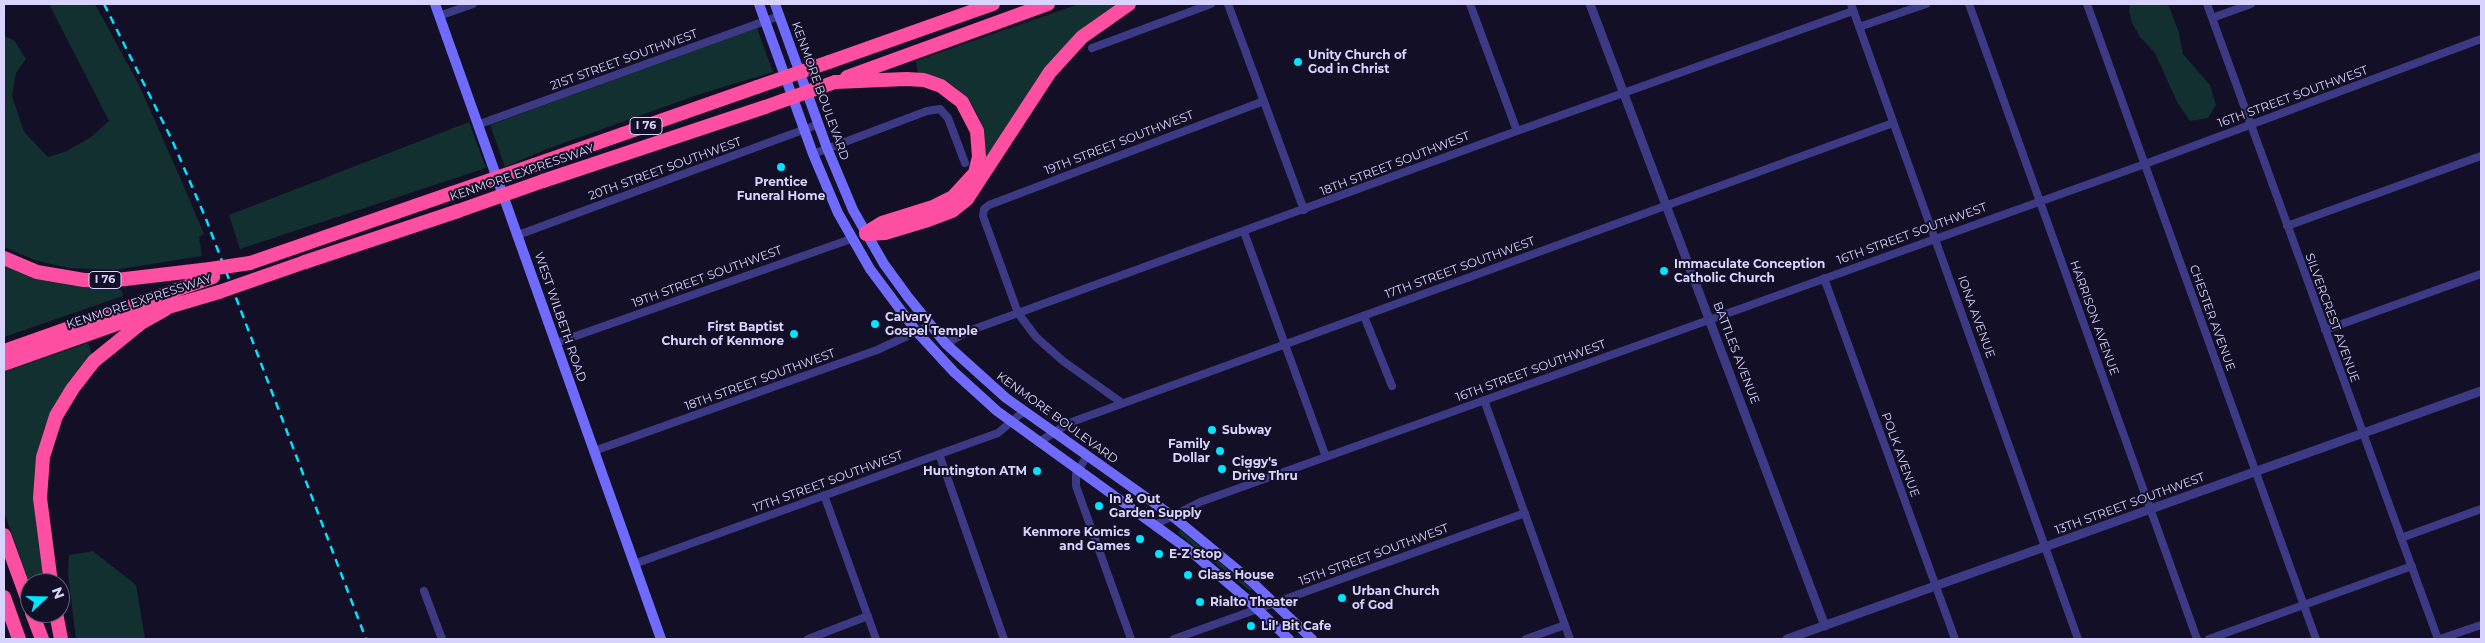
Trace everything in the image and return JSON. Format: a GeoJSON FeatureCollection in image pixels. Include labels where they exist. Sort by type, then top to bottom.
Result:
{"type":"FeatureCollection","features":[{"type":"Feature","properties":{"kind":"highway","name":"KENMORE EXPRESSWAY"},"geometry":{"type":"LineString","coordinates":[[4,258],[37,272],[84,280],[117,280],[211,273],[250,263],[993,4]]}},
{"type":"Feature","properties":{"kind":"highway","name":"KENMORE EXPRESSWAY"},"geometry":{"type":"LineString","coordinates":[[4,364],[148,313],[219,292],[765,107],[1048,4]]}},
{"type":"Feature","properties":{"kind":"highway"},"geometry":{"type":"LineString","coordinates":[[866,234],[885,233],[928,220],[952,211],[967,199],[978,185],[1019,116],[1050,72],[1082,37],[1130,4]]}},
{"type":"Feature","properties":{"kind":"highway"},"geometry":{"type":"LineString","coordinates":[[835,82],[924,80],[941,86],[962,102],[977,131],[979,157],[975,173],[953,197],[933,208],[882,223],[866,234]]}},
{"type":"Feature","properties":{"kind":"highway"},"geometry":{"type":"LineString","coordinates":[[4,351],[211,273]]}},
{"type":"Feature","properties":{"kind":"highway"},"geometry":{"type":"LineString","coordinates":[[50,573],[40,498],[43,457],[56,416],[73,388],[94,361],[141,323],[166,309]]}},
{"type":"Feature","properties":{"kind":"highway"},"geometry":{"type":"LineString","coordinates":[[4,535],[20,579]]}},
{"type":"Feature","properties":{"kind":"highway"},"geometry":{"type":"LineString","coordinates":[[4,597],[19,639]]}},
{"type":"Feature","properties":{"kind":"highway"},"geometry":{"type":"LineString","coordinates":[[36,623],[42,639]]}},
{"type":"Feature","properties":{"kind":"highway"},"geometry":{"type":"LineString","coordinates":[[58,623],[61,639]]}},
{"type":"Feature","properties":{"kind":"main road","name":"WEST WILBETH ROAD"},"geometry":{"type":"LineString","coordinates":[[435,4],[661,639]]}},
{"type":"Feature","properties":{"kind":"main road"},"geometry":{"type":"LineString","coordinates":[[759,4],[812,154],[851,239],[870,269],[917,332],[954,372],[1012,422],[1208,565],[1258,608],[1289,639]]}},
{"type":"Feature","properties":{"kind":"main road","name":"KENMORE BOULEVARD"},"geometry":{"type":"LineString","coordinates":[[775,4],[818,124],[849,202],[866,234],[908,297],[946,344],[991,386],[1170,515],[1274,602],[1312,639]]}},
{"type":"Feature","properties":{"kind":"main road","name":"19TH STREET SOUTHWEST"},"geometry":{"type":"LineString","coordinates":[[851,239],[866,234]]}},
{"type":"Feature","properties":{"kind":"street"},"geometry":{"type":"LineString","coordinates":[[439,16],[473,4]]}},
{"type":"Feature","properties":{"kind":"street"},"geometry":{"type":"LineString","coordinates":[[1092,48],[1211,4]]}},
{"type":"Feature","properties":{"kind":"street"},"geometry":{"type":"LineString","coordinates":[[1228,4],[1304,210]]}},
{"type":"Feature","properties":{"kind":"street"},"geometry":{"type":"LineString","coordinates":[[1470,4],[1517,131]]}},
{"type":"Feature","properties":{"kind":"street","name":"BATTLES AVENUE"},"geometry":{"type":"LineString","coordinates":[[1590,4],[1825,626]]}},
{"type":"Feature","properties":{"kind":"street"},"geometry":{"type":"LineString","coordinates":[[1859,27],[1926,4]]}},
{"type":"Feature","properties":{"kind":"street","name":"HARRISON AVENUE"},"geometry":{"type":"LineString","coordinates":[[1969,4],[2197,639]]}},
{"type":"Feature","properties":{"kind":"street","name":"CHESTER AVENUE"},"geometry":{"type":"LineString","coordinates":[[2087,4],[2316,639]]}},
{"type":"Feature","properties":{"kind":"street","name":"SILVERCREST AVENUE"},"geometry":{"type":"LineString","coordinates":[[2207,4],[2362,433],[2439,639]]}},
{"type":"Feature","properties":{"kind":"street"},"geometry":{"type":"LineString","coordinates":[[2212,18],[2251,4]]}},
{"type":"Feature","properties":{"kind":"street","name":"18TH STREET SOUTHWEST"},"geometry":{"type":"LineString","coordinates":[[946,344],[966,332],[1624,93],[1852,7]]}},
{"type":"Feature","properties":{"kind":"street","name":"IONA AVENUE"},"geometry":{"type":"LineString","coordinates":[[1852,7],[2078,639]]}},
{"type":"Feature","properties":{"kind":"street","name":"21ST STREET SOUTHWEST"},"geometry":{"type":"LineString","coordinates":[[477,125],[779,16]]}},
{"type":"Feature","properties":{"kind":"street","name":"16TH STREET SOUTHWEST"},"geometry":{"type":"LineString","coordinates":[[1155,525],[1170,515],[1200,502],[2144,164],[2481,39]]}},
{"type":"Feature","properties":{"kind":"street","name":"19TH STREET SOUTHWEST"},"geometry":{"type":"LineString","coordinates":[[1018,313],[983,216],[984,209],[989,205],[1264,102]]}},
{"type":"Feature","properties":{"kind":"street"},"geometry":{"type":"LineString","coordinates":[[812,154],[927,111],[940,109],[948,118],[965,163]]}},
{"type":"Feature","properties":{"kind":"street","name":"17TH STREET SOUTHWEST"},"geometry":{"type":"LineString","coordinates":[[1039,442],[1068,423],[1893,123]]}},
{"type":"Feature","properties":{"kind":"street","name":"20TH STREET SOUTHWEST"},"geometry":{"type":"LineString","coordinates":[[518,235],[818,124]]}},
{"type":"Feature","properties":{"kind":"street"},"geometry":{"type":"LineString","coordinates":[[2287,226],[2481,156]]}},
{"type":"Feature","properties":{"kind":"street"},"geometry":{"type":"LineString","coordinates":[[1244,232],[1326,457]]}},
{"type":"Feature","properties":{"kind":"street","name":"19TH STREET SOUTHWEST"},"geometry":{"type":"LineString","coordinates":[[556,343],[851,239]]}},
{"type":"Feature","properties":{"kind":"street"},"geometry":{"type":"LineString","coordinates":[[2325,330],[2481,274]]}},
{"type":"Feature","properties":{"kind":"street","name":"POLK AVENUE"},"geometry":{"type":"LineString","coordinates":[[1824,278],[1955,639]]}},
{"type":"Feature","properties":{"kind":"street"},"geometry":{"type":"LineString","coordinates":[[1018,313],[1036,337],[1063,361],[1122,403]]}},
{"type":"Feature","properties":{"kind":"street"},"geometry":{"type":"LineString","coordinates":[[1364,316],[1392,386]]}},
{"type":"Feature","properties":{"kind":"street","name":"18TH STREET SOUTHWEST"},"geometry":{"type":"LineString","coordinates":[[594,451],[877,350],[931,326]]}},
{"type":"Feature","properties":{"kind":"street","name":"13TH STREET SOUTHWEST"},"geometry":{"type":"LineString","coordinates":[[1787,639],[2481,391]]}},
{"type":"Feature","properties":{"kind":"street"},"geometry":{"type":"LineString","coordinates":[[1484,400],[1570,639]]}},
{"type":"Feature","properties":{"kind":"street","name":"17TH STREET SOUTHWEST"},"geometry":{"type":"LineString","coordinates":[[634,564],[998,432],[1024,411]]}},
{"type":"Feature","properties":{"kind":"street"},"geometry":{"type":"LineString","coordinates":[[939,454],[1004,639]]}},
{"type":"Feature","properties":{"kind":"street"},"geometry":{"type":"LineString","coordinates":[[1086,456],[1078,470],[1076,486],[1131,639]]}},
{"type":"Feature","properties":{"kind":"street"},"geometry":{"type":"LineString","coordinates":[[824,496],[876,639]]}},
{"type":"Feature","properties":{"kind":"street"},"geometry":{"type":"LineString","coordinates":[[2401,538],[2481,509]]}},
{"type":"Feature","properties":{"kind":"street","name":"15TH STREET SOUTHWEST"},"geometry":{"type":"LineString","coordinates":[[1174,639],[1525,513]]}},
{"type":"Feature","properties":{"kind":"street"},"geometry":{"type":"LineString","coordinates":[[2209,639],[2412,566]]}},
{"type":"Feature","properties":{"kind":"street"},"geometry":{"type":"LineString","coordinates":[[424,591],[442,639]]}},
{"type":"Feature","properties":{"kind":"street"},"geometry":{"type":"LineString","coordinates":[[808,639],[868,616]]}},
{"type":"Feature","properties":{"kind":"street"},"geometry":{"type":"LineString","coordinates":[[1526,639],[1565,625]]}},
{"type":"Feature","properties":{"kind":"street"},"geometry":{"type":"LineString","coordinates":[[2439,639],[2481,625]]}},
{"type":"Feature","properties":{"kind":"green space"},"geometry":{"type":"Polygon","coordinates":[[[49,4],[95,4],[139,85],[182,182],[204,234],[199,237],[202,256],[114,270],[69,268],[37,261],[4,247],[4,36],[14,40],[26,59],[16,73],[12,96],[24,132],[48,157],[67,151],[91,137],[109,121],[49,4]]]}},
{"type":"Feature","properties":{"kind":"green space"},"geometry":{"type":"Polygon","coordinates":[[[1079,4],[1118,4],[1091,22],[1051,63],[986,164],[980,119],[968,98],[947,81],[918,74],[916,61],[1079,4]]]}},
{"type":"Feature","properties":{"kind":"green space"},"geometry":{"type":"Polygon","coordinates":[[[2130,4],[2164,4],[2169,6],[2179,33],[2183,54],[2210,85],[2216,105],[2208,118],[2190,121],[2177,102],[2155,53],[2140,37],[2132,23],[2129,11],[2130,4]]]}},
{"type":"Feature","properties":{"kind":"green space"},"geometry":{"type":"Polygon","coordinates":[[[757,28],[773,72],[700,94],[547,149],[505,167],[490,125],[757,28]]]}},
{"type":"Feature","properties":{"kind":"green space"},"geometry":{"type":"Polygon","coordinates":[[[469,122],[486,168],[240,249],[229,215],[469,122]]]}},
{"type":"Feature","properties":{"kind":"green space"},"geometry":{"type":"Polygon","coordinates":[[[4,264],[88,286],[122,290],[123,296],[4,337],[4,264]]]}},
{"type":"Feature","properties":{"kind":"green space"},"geometry":{"type":"Polygon","coordinates":[[[88,343],[92,354],[70,380],[44,429],[37,465],[45,573],[26,573],[4,512],[4,372],[88,343]]]}},
{"type":"Feature","properties":{"kind":"green space"},"geometry":{"type":"Polygon","coordinates":[[[1180,530],[1252,589],[1250,591],[1178,533],[1180,530]]]}},
{"type":"Feature","properties":{"kind":"green space"},"geometry":{"type":"Polygon","coordinates":[[[93,551],[136,585],[145,639],[76,639],[70,590],[70,573],[68,573],[69,555],[93,551]]]}},
{"type":"Feature","properties":{"kind":"railway"},"geometry":{"type":"LineString","coordinates":[[104,4],[172,140],[206,219],[366,639]]}},
{"type":"Feature","properties":{"kind":"place","name":"Unity Church of God in Christ"},"geometry":{"type":"Point","coordinates":[1298,62]}},
{"type":"Feature","properties":{"kind":"place","name":"Prentice Funeral Home"},"geometry":{"type":"Point","coordinates":[781,167]}},
{"type":"Feature","properties":{"kind":"place","name":"Immaculate Conception Catholic Church"},"geometry":{"type":"Point","coordinates":[1664,271]}},
{"type":"Feature","properties":{"kind":"place","name":"Calvary Gospel Temple"},"geometry":{"type":"Point","coordinates":[875,324]}},
{"type":"Feature","properties":{"kind":"place","name":"First Baptist Church of Kenmore"},"geometry":{"type":"Point","coordinates":[794,334]}},
{"type":"Feature","properties":{"kind":"place","name":"Subway"},"geometry":{"type":"Point","coordinates":[1212,430]}},
{"type":"Feature","properties":{"kind":"place","name":"Family Dollar"},"geometry":{"type":"Point","coordinates":[1220,451]}},
{"type":"Feature","properties":{"kind":"place","name":"Ciggy's Drive Thru"},"geometry":{"type":"Point","coordinates":[1222,469]}},
{"type":"Feature","properties":{"kind":"place","name":"Huntington ATM"},"geometry":{"type":"Point","coordinates":[1037,471]}},
{"type":"Feature","properties":{"kind":"place","name":"In & Out Garden Supply"},"geometry":{"type":"Point","coordinates":[1099,506]}},
{"type":"Feature","properties":{"kind":"place","name":"Kenmore Komics and Games"},"geometry":{"type":"Point","coordinates":[1140,539]}},
{"type":"Feature","properties":{"kind":"place","name":"E-Z Stop"},"geometry":{"type":"Point","coordinates":[1159,554]}},
{"type":"Feature","properties":{"kind":"place","name":"Glass House"},"geometry":{"type":"Point","coordinates":[1188,575]}},
{"type":"Feature","properties":{"kind":"place","name":"Urban Church of God"},"geometry":{"type":"Point","coordinates":[1342,598]}},
{"type":"Feature","properties":{"kind":"place","name":"Rialto Theater"},"geometry":{"type":"Point","coordinates":[1200,602]}},
{"type":"Feature","properties":{"kind":"place","name":"Lil' Bit Cafe"},"geometry":{"type":"Point","coordinates":[1251,626]}}]}
